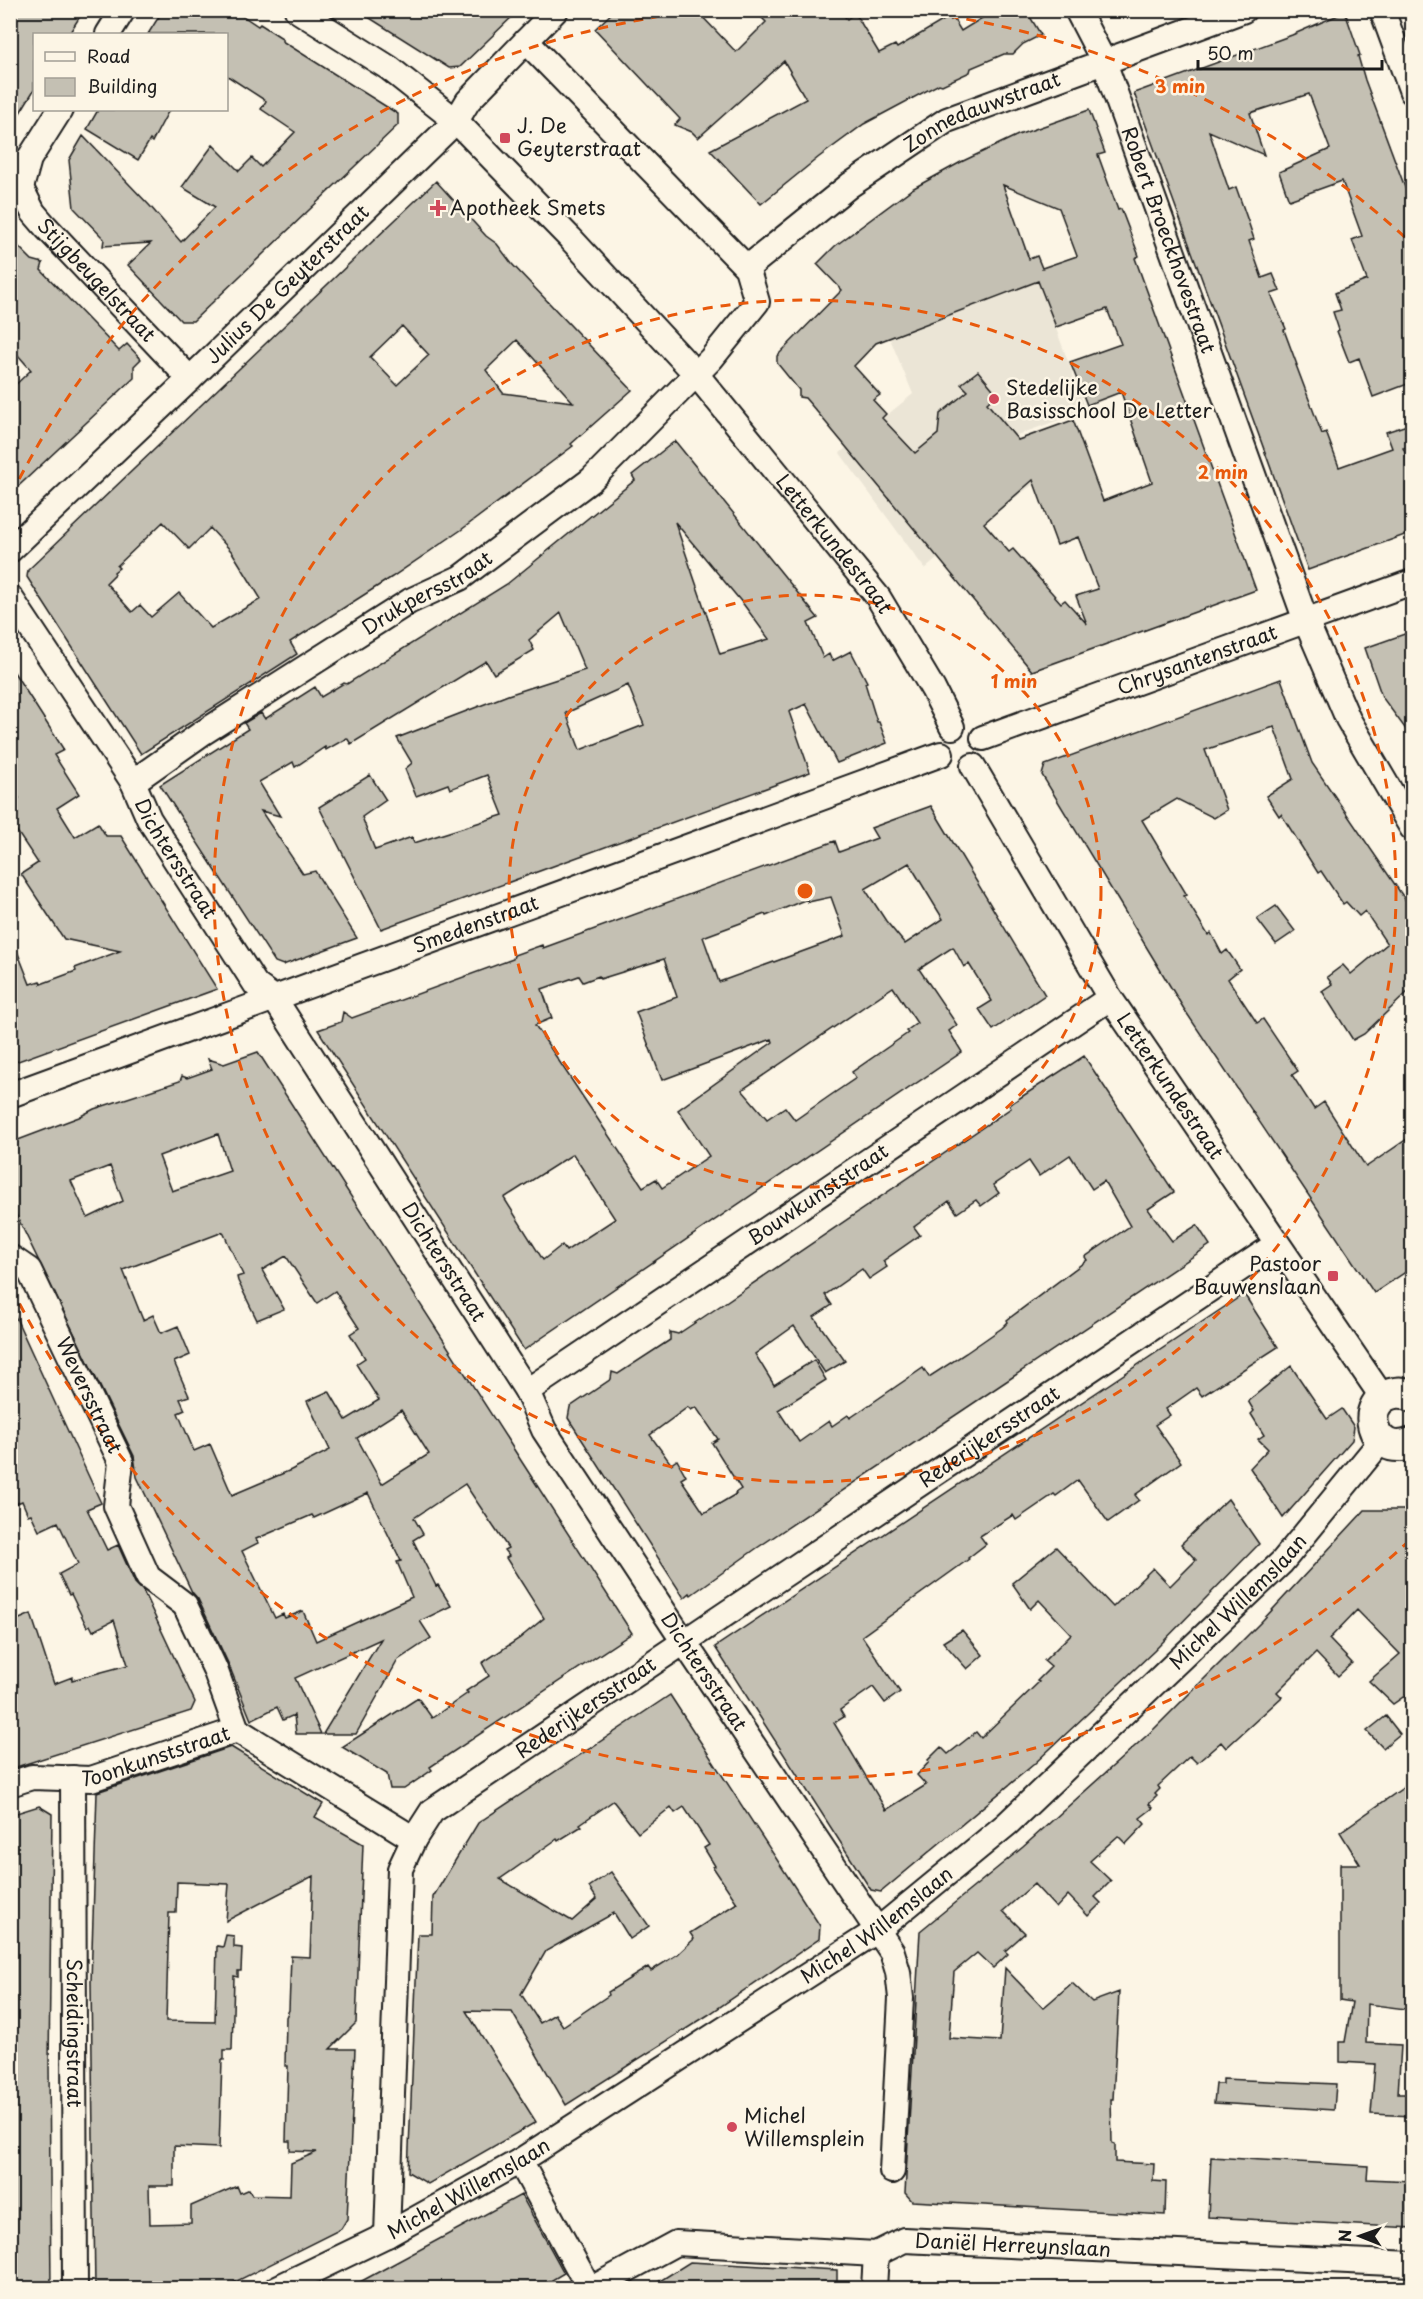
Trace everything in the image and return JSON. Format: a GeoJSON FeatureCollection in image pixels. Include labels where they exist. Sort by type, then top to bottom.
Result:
{"type":"FeatureCollection","features":[{"type":"Feature","properties":{"kind":"street"},"geometry":{"type":"LineString","coordinates":[[109,33],[123,10]]}},
{"type":"Feature","properties":{"kind":"street","name":"Letterkundestraat"},"geometry":{"type":"LineString","coordinates":[[297,10],[389,68],[456,121],[570,238],[696,374],[878,597],[933,689],[952,727]]}},
{"type":"Feature","properties":{"kind":"street","name":"Julius De Geyterstraat"},"geometry":{"type":"LineString","coordinates":[[10,550],[456,121],[468,101],[556,10]]}},
{"type":"Feature","properties":{"kind":"street","name":"Robert Broeckhovestraat"},"geometry":{"type":"LineString","coordinates":[[1077,10],[1104,62],[1306,621],[1348,719],[1413,828]]}},
{"type":"Feature","properties":{"kind":"street","name":"Zonnedauwstraat"},"geometry":{"type":"LineString","coordinates":[[747,268],[850,185],[947,120],[1244,10]]}},
{"type":"Feature","properties":{"kind":"street"},"geometry":{"type":"LineString","coordinates":[[1382,10],[1413,92]]}},
{"type":"Feature","properties":{"kind":"street"},"geometry":{"type":"LineString","coordinates":[[526,41],[747,268],[757,302],[696,374]]}},
{"type":"Feature","properties":{"kind":"street","name":"Stijgbeugelstraat"},"geometry":{"type":"LineString","coordinates":[[59,111],[29,159],[16,188],[45,226],[190,379]]}},
{"type":"Feature","properties":{"kind":"street","name":"Drukpersstraat"},"geometry":{"type":"LineString","coordinates":[[133,782],[201,734],[410,601],[460,578],[591,480],[696,374]]}},
{"type":"Feature","properties":{"kind":"street","name":"Chrysantenstraat"},"geometry":{"type":"LineString","coordinates":[[983,738],[1413,582]]}},
{"type":"Feature","properties":{"kind":"street","name":"Dichtersstraat"},"geometry":{"type":"LineString","coordinates":[[10,597],[133,782],[149,819],[256,985],[274,998],[527,1391],[544,1430],[878,1930]]}},
{"type":"Feature","properties":{"kind":"street"},"geometry":{"type":"LineString","coordinates":[[968,725],[983,738],[982,755],[973,766],[964,769],[954,767],[941,754],[942,739],[952,727],[968,725]]}},
{"type":"Feature","properties":{"kind":"street","name":"Smedenstraat"},"geometry":{"type":"LineString","coordinates":[[10,1095],[941,754]]}},
{"type":"Feature","properties":{"kind":"street","name":"Letterkundestraat"},"geometry":{"type":"LineString","coordinates":[[973,766],[1110,998],[1383,1398]]}},
{"type":"Feature","properties":{"kind":"street","name":"Bouwkunststraat"},"geometry":{"type":"LineString","coordinates":[[527,1391],[1110,998]]}},
{"type":"Feature","properties":{"kind":"street","name":"Rederijkersstraat"},"geometry":{"type":"LineString","coordinates":[[387,2235],[400,1869],[414,1839],[432,1811],[1277,1244]]}},
{"type":"Feature","properties":{"kind":"street","name":"Weversstraat"},"geometry":{"type":"LineString","coordinates":[[10,1257],[29,1270],[121,1462],[117,1506],[148,1577],[185,1605],[215,1669],[237,1730]]}},
{"type":"Feature","properties":{"kind":"street"},"geometry":{"type":"LineString","coordinates":[[1413,1398],[1400,1393],[1383,1398],[1373,1411],[1372,1420],[1377,1435],[1382,1440],[1397,1447],[1413,1443]]}},
{"type":"Feature","properties":{"kind":"street","name":"Michel Willemslaan"},"geometry":{"type":"LineString","coordinates":[[277,2289],[387,2235],[520,2161],[878,1930],[1007,1824],[1282,1562],[1382,1440]]}},
{"type":"Feature","properties":{"kind":"street","name":"Toonkunststraat"},"geometry":{"type":"LineString","coordinates":[[10,1784],[32,1777],[91,1779],[237,1730],[414,1839]]}},
{"type":"Feature","properties":{"kind":"street","name":"Scheidingstraat"},"geometry":{"type":"LineString","coordinates":[[73,1778],[75,2289]]}},
{"type":"Feature","properties":{"kind":"street"},"geometry":{"type":"LineString","coordinates":[[878,1930],[892,1952],[898,1972],[901,1998],[892,2171]]}},
{"type":"Feature","properties":{"kind":"street"},"geometry":{"type":"LineString","coordinates":[[520,2161],[589,2289]]}},
{"type":"Feature","properties":{"kind":"street","name":"Daniël Herreynslaan"},"geometry":{"type":"LineString","coordinates":[[593,2289],[676,2243],[876,2254],[904,2240],[1413,2264]]}},
{"type":"Feature","properties":{"kind":"street"},"geometry":{"type":"LineString","coordinates":[[874,2289],[876,2254]]}},
{"type":"Feature","properties":{"kind":"shaded area","name":"Stedelijke Basisschool De Letter"},"geometry":{"type":"Polygon","coordinates":[[[1022,236],[1084,405],[1073,415],[1017,435],[1034,484],[981,522],[925,569],[840,453],[913,394],[871,293],[1022,236]]]}},
{"type":"Feature","properties":{"kind":"building"},"geometry":{"type":"Polygon","coordinates":[[[10,10],[84,10],[70,33],[33,33],[33,92],[10,129],[10,10]]]}},
{"type":"Feature","properties":{"kind":"building"},"geometry":{"type":"Polygon","coordinates":[[[163,10],[234,10],[258,26],[260,24],[282,38],[282,41],[398,114],[398,125],[193,321],[181,321],[128,265],[151,243],[103,246],[104,239],[74,208],[69,160],[83,136],[181,242],[215,207],[182,187],[213,145],[239,171],[252,158],[261,167],[295,132],[261,109],[266,101],[228,76],[228,33],[149,33],[163,10]]]}},
{"type":"Feature","properties":{"kind":"building"},"geometry":{"type":"Polygon","coordinates":[[[357,10],[519,10],[460,67],[449,68],[357,10]]]}},
{"type":"Feature","properties":{"kind":"building"},"geometry":{"type":"Polygon","coordinates":[[[615,10],[696,10],[736,52],[766,22],[754,10],[839,10],[847,19],[855,13],[879,53],[895,45],[897,48],[949,17],[951,20],[953,18],[961,31],[995,10],[1026,10],[1041,35],[1023,44],[1013,54],[1004,54],[971,68],[970,72],[942,85],[939,84],[864,124],[761,204],[710,150],[806,99],[784,61],[698,138],[692,132],[675,125],[680,119],[595,29],[615,10]]]}},
{"type":"Feature","properties":{"kind":"building"},"geometry":{"type":"Polygon","coordinates":[[[1345,12],[1360,55],[1358,56],[1365,80],[1413,209],[1413,382],[1373,397],[1359,358],[1349,362],[1337,331],[1339,330],[1333,312],[1341,310],[1335,293],[1367,280],[1352,240],[1362,236],[1342,181],[1289,200],[1279,172],[1330,149],[1309,94],[1250,113],[1264,155],[1209,131],[1229,190],[1236,187],[1254,239],[1249,241],[1262,278],[1273,274],[1280,291],[1271,294],[1286,329],[1284,330],[1296,365],[1322,434],[1326,432],[1339,467],[1392,448],[1386,432],[1413,423],[1413,446],[1403,448],[1413,470],[1413,532],[1308,570],[1134,93],[1292,35],[1345,12]]]}},
{"type":"Feature","properties":{"kind":"building"},"geometry":{"type":"Polygon","coordinates":[[[1089,110],[1105,153],[1098,155],[1118,210],[1121,209],[1139,256],[1135,258],[1256,590],[1032,671],[818,413],[805,398],[799,397],[799,390],[777,363],[777,356],[842,290],[817,264],[835,246],[912,189],[961,162],[1018,135],[1089,110]],[[1003,185],[1029,259],[1037,256],[1042,268],[1077,256],[1059,208],[1003,185]],[[1038,281],[876,343],[854,366],[880,395],[873,400],[886,414],[882,418],[915,453],[938,434],[940,414],[968,391],[961,384],[978,371],[997,394],[987,403],[1018,440],[1073,420],[1103,501],[1152,482],[1121,392],[1087,405],[1070,362],[1121,344],[1107,309],[1056,327],[1038,281]],[[1033,480],[984,523],[1009,552],[1013,549],[1061,603],[1065,600],[1087,624],[1076,596],[1098,589],[1078,537],[1057,545],[1033,480]]]}},
{"type":"Feature","properties":{"kind":"building"},"geometry":{"type":"Polygon","coordinates":[[[97,111],[168,111],[152,142],[150,140],[138,160],[87,129],[97,111]]]}},
{"type":"Feature","properties":{"kind":"building"},"geometry":{"type":"Polygon","coordinates":[[[436,181],[632,390],[571,444],[573,446],[461,530],[290,642],[297,654],[141,754],[27,577],[28,570],[436,181]],[[402,326],[370,357],[397,385],[429,355],[402,326]],[[517,340],[486,370],[503,393],[573,402],[517,340]],[[163,522],[117,566],[119,568],[106,583],[132,612],[140,605],[151,617],[179,593],[211,628],[261,599],[232,552],[210,528],[189,549],[163,522]]]}},
{"type":"Feature","properties":{"kind":"building"},"geometry":{"type":"Polygon","coordinates":[[[10,238],[32,260],[43,263],[41,270],[119,351],[127,344],[141,359],[134,366],[134,378],[10,494],[10,390],[31,370],[10,346],[10,238]]]}},
{"type":"Feature","properties":{"kind":"building"},"geometry":{"type":"Polygon","coordinates":[[[675,441],[818,618],[808,623],[823,658],[829,654],[832,661],[851,651],[867,682],[865,683],[877,722],[879,722],[887,743],[837,763],[806,704],[789,712],[810,772],[381,929],[319,807],[370,775],[386,800],[362,817],[375,850],[412,837],[414,843],[503,815],[487,775],[450,789],[448,784],[416,796],[405,769],[412,763],[397,738],[508,695],[585,670],[561,613],[529,640],[534,650],[494,674],[486,661],[351,744],[347,738],[326,750],[325,747],[295,767],[293,762],[259,782],[280,816],[261,811],[303,874],[315,871],[357,938],[283,965],[275,962],[160,785],[248,729],[244,723],[261,713],[265,719],[315,687],[321,697],[344,683],[347,684],[507,584],[635,480],[632,475],[675,441]],[[675,522],[720,654],[769,639],[744,605],[675,522]],[[628,685],[566,713],[580,750],[644,725],[628,685]]]}},
{"type":"Feature","properties":{"kind":"building"},"geometry":{"type":"Polygon","coordinates":[[[1413,631],[1413,739],[1382,697],[1365,648],[1413,631]]]}},
{"type":"Feature","properties":{"kind":"building"},"geometry":{"type":"Polygon","coordinates":[[[10,666],[64,750],[54,755],[79,794],[57,808],[75,837],[98,823],[106,836],[121,836],[217,989],[10,1064],[10,939],[12,938],[30,984],[40,981],[41,984],[120,951],[64,939],[21,874],[38,863],[10,821],[10,803],[19,798],[10,785],[10,666]]]}},
{"type":"Feature","properties":{"kind":"building"},"geometry":{"type":"Polygon","coordinates":[[[1281,679],[1312,763],[1413,911],[1413,987],[1364,1034],[1353,1040],[1322,991],[1332,984],[1327,977],[1343,965],[1351,974],[1387,944],[1365,911],[1359,916],[1346,902],[1343,904],[1321,871],[1318,873],[1281,814],[1279,816],[1266,796],[1293,779],[1274,727],[1205,750],[1227,810],[1214,818],[1177,799],[1142,820],[1208,935],[1211,933],[1222,954],[1227,950],[1240,969],[1228,979],[1257,1023],[1263,1019],[1298,1071],[1292,1075],[1314,1109],[1324,1102],[1366,1167],[1413,1135],[1413,1267],[1374,1293],[1184,1009],[1042,775],[1045,765],[1281,679]]]}},
{"type":"Feature","properties":{"kind":"building"},"geometry":{"type":"Polygon","coordinates":[[[931,806],[1045,995],[993,1030],[979,1009],[992,1001],[969,964],[964,967],[953,947],[919,969],[957,1025],[949,1031],[962,1052],[524,1350],[318,1030],[341,1022],[343,1012],[352,1018],[513,959],[514,955],[542,945],[543,948],[835,841],[839,852],[877,838],[871,828],[931,806]],[[909,863],[865,889],[886,921],[905,944],[943,919],[909,863]],[[831,897],[808,902],[807,899],[766,916],[765,914],[703,937],[719,982],[845,936],[831,897]],[[664,959],[600,979],[599,976],[583,982],[579,976],[542,989],[552,1018],[535,1025],[643,1187],[656,1179],[662,1188],[709,1156],[678,1110],[773,1042],[772,1039],[662,1080],[636,1012],[677,997],[664,959]],[[893,987],[742,1090],[767,1119],[785,1107],[795,1120],[856,1078],[852,1072],[908,1033],[906,1031],[917,1023],[893,987]],[[573,1154],[504,1198],[543,1260],[562,1245],[566,1251],[615,1219],[573,1154]]]}},
{"type":"Feature","properties":{"kind":"building"},"geometry":{"type":"Polygon","coordinates":[[[1276,906],[1295,931],[1276,944],[1257,919],[1276,906]]]}},
{"type":"Feature","properties":{"kind":"building"},"geometry":{"type":"Polygon","coordinates":[[[258,1052],[632,1633],[430,1767],[432,1770],[404,1789],[390,1789],[387,1774],[342,1747],[418,1698],[432,1718],[489,1676],[482,1663],[520,1638],[544,1618],[506,1558],[509,1556],[504,1550],[508,1548],[465,1484],[414,1518],[423,1534],[413,1540],[436,1586],[438,1585],[451,1606],[420,1621],[431,1638],[398,1660],[356,1734],[323,1734],[381,1639],[295,1678],[321,1734],[296,1734],[294,1715],[283,1720],[277,1707],[251,1720],[228,1663],[198,1599],[192,1592],[137,1477],[134,1456],[10,1202],[10,1143],[94,1109],[180,1081],[182,1076],[187,1078],[212,1069],[208,1059],[224,1064],[258,1052]],[[218,1134],[159,1156],[172,1191],[230,1171],[218,1134]],[[110,1166],[71,1181],[88,1218],[123,1201],[110,1166]],[[223,1232],[123,1270],[143,1320],[153,1315],[161,1333],[178,1326],[190,1355],[174,1362],[189,1396],[180,1399],[185,1410],[178,1413],[194,1451],[210,1444],[232,1495],[291,1470],[330,1450],[307,1401],[329,1391],[346,1420],[379,1400],[356,1364],[365,1358],[350,1334],[359,1328],[335,1291],[317,1303],[286,1256],[262,1270],[284,1309],[257,1320],[238,1281],[237,1277],[243,1275],[223,1232]],[[401,1410],[357,1438],[382,1484],[429,1454],[401,1410]],[[368,1493],[314,1518],[312,1515],[256,1539],[258,1543],[242,1551],[275,1618],[283,1614],[285,1618],[303,1611],[316,1641],[412,1597],[397,1562],[401,1561],[368,1493]]]}},
{"type":"Feature","properties":{"kind":"building"},"geometry":{"type":"Polygon","coordinates":[[[1084,1056],[1174,1192],[1148,1209],[1172,1241],[1197,1225],[1210,1245],[684,1598],[568,1418],[570,1407],[611,1379],[612,1372],[618,1374],[670,1340],[670,1332],[678,1334],[714,1310],[1011,1108],[1009,1105],[1084,1056]],[[1070,1155],[1039,1176],[1029,1161],[993,1185],[999,1193],[981,1206],[976,1200],[957,1213],[949,1201],[914,1227],[920,1235],[883,1261],[887,1267],[869,1279],[862,1269],[825,1295],[832,1305],[814,1317],[845,1361],[825,1373],[794,1326],[755,1354],[774,1385],[814,1360],[826,1380],[778,1410],[799,1442],[829,1421],[832,1426],[848,1415],[850,1418],[923,1368],[929,1377],[966,1353],[1002,1328],[1008,1322],[1007,1320],[1087,1260],[1085,1257],[1130,1226],[1104,1181],[1092,1189],[1070,1155]],[[688,1407],[650,1435],[671,1464],[677,1460],[686,1476],[681,1479],[704,1513],[741,1489],[712,1443],[718,1439],[696,1407],[691,1410],[688,1407]]]}},
{"type":"Feature","properties":{"kind":"building"},"geometry":{"type":"Polygon","coordinates":[[[1244,1294],[1278,1347],[1202,1396],[1196,1388],[1166,1409],[1170,1415],[1155,1425],[1181,1462],[1135,1495],[1139,1500],[1108,1522],[1078,1480],[1016,1520],[1013,1515],[980,1536],[986,1544],[969,1559],[862,1636],[900,1692],[885,1703],[873,1687],[840,1710],[844,1717],[834,1723],[886,1810],[926,1785],[917,1775],[941,1747],[948,1754],[976,1732],[981,1738],[1039,1682],[1037,1681],[1051,1667],[1044,1661],[1071,1634],[1039,1600],[1030,1609],[1012,1583],[1056,1547],[1113,1607],[1153,1568],[1170,1586],[1196,1560],[1181,1544],[1228,1499],[1259,1544],[1154,1651],[1033,1765],[881,1892],[871,1890],[715,1647],[1244,1294]]]}},
{"type":"Feature","properties":{"kind":"building"},"geometry":{"type":"Polygon","coordinates":[[[10,1305],[101,1503],[87,1509],[107,1550],[118,1545],[135,1583],[143,1591],[195,1702],[191,1711],[10,1769],[10,1623],[31,1614],[54,1684],[72,1677],[72,1680],[128,1665],[114,1620],[93,1631],[90,1625],[87,1627],[71,1594],[69,1595],[59,1574],[78,1564],[58,1522],[39,1531],[22,1501],[10,1506],[10,1305]]]}},
{"type":"Feature","properties":{"kind":"building"},"geometry":{"type":"Polygon","coordinates":[[[1291,1366],[1327,1419],[1342,1409],[1354,1427],[1352,1440],[1283,1518],[1250,1468],[1268,1449],[1258,1439],[1264,1435],[1251,1414],[1254,1411],[1248,1401],[1291,1366]]]}},
{"type":"Feature","properties":{"kind":"building"},"geometry":{"type":"Polygon","coordinates":[[[1365,1510],[1413,1510],[1413,1690],[1393,1704],[1369,1681],[1400,1654],[1357,1610],[1329,1639],[1352,1663],[1338,1676],[1316,1653],[1277,1692],[1282,1697],[1226,1748],[1221,1742],[1197,1763],[1190,1756],[1158,1786],[1160,1789],[1155,1794],[1157,1796],[1149,1804],[1153,1808],[1140,1818],[1145,1824],[1126,1844],[1118,1836],[1090,1861],[1111,1881],[1095,1897],[1101,1903],[1088,1916],[1068,1895],[1056,1908],[1034,1884],[1003,1911],[1025,1933],[1005,1951],[1008,1954],[993,1968],[977,1953],[954,1972],[949,2038],[1000,2041],[1005,1968],[1043,2008],[1072,1983],[1092,2002],[1119,1992],[1113,2099],[1111,2099],[1115,2162],[1154,2164],[1153,2181],[1166,2182],[1165,2215],[912,2201],[905,2193],[920,1931],[1023,1847],[1154,1729],[1261,1622],[1365,1510]]]}},
{"type":"Feature","properties":{"kind":"building"},"geometry":{"type":"Polygon","coordinates":[[[962,1630],[983,1655],[967,1669],[943,1642],[962,1630]]]}},
{"type":"Feature","properties":{"kind":"building"},"geometry":{"type":"Polygon","coordinates":[[[670,1695],[820,1926],[819,1939],[708,2015],[566,2105],[512,2012],[466,2011],[536,2122],[428,2184],[408,2172],[418,1934],[432,1934],[433,1897],[478,1823],[670,1695]],[[613,1801],[580,1824],[582,1826],[558,1841],[557,1839],[500,1879],[572,1921],[597,1899],[589,1887],[611,1872],[649,1926],[630,1939],[614,1913],[546,1951],[521,1994],[540,2023],[555,2014],[563,2026],[609,1995],[608,1992],[648,1967],[651,1971],[678,1954],[694,1939],[690,1933],[737,1903],[713,1867],[715,1866],[704,1848],[709,1845],[684,1807],[675,1813],[671,1807],[638,1833],[613,1801]]]}},
{"type":"Feature","properties":{"kind":"building"},"geometry":{"type":"Polygon","coordinates":[[[1386,1716],[1400,1734],[1383,1748],[1367,1731],[1386,1716]]]}},
{"type":"Feature","properties":{"kind":"building"},"geometry":{"type":"Polygon","coordinates":[[[231,1747],[323,1804],[315,1817],[363,1844],[356,2023],[330,2049],[355,2049],[347,2219],[341,2229],[221,2289],[95,2289],[91,1982],[97,1792],[231,1747]],[[313,1876],[226,1921],[229,1884],[177,1882],[176,1913],[169,1913],[166,2021],[215,2022],[217,1946],[223,1947],[226,1935],[234,1936],[234,1947],[242,1948],[241,1971],[238,1971],[238,1977],[234,1976],[232,2050],[224,2050],[224,2060],[222,2060],[219,2148],[174,2146],[174,2186],[149,2186],[150,2224],[191,2223],[191,2206],[237,2186],[240,2193],[249,2189],[252,2195],[290,2196],[291,2163],[317,2152],[290,2151],[290,2141],[286,2141],[288,2066],[285,2066],[286,2017],[289,2010],[291,1956],[310,1957],[313,1876]]]}},
{"type":"Feature","properties":{"kind":"building"},"geometry":{"type":"Polygon","coordinates":[[[1413,1781],[1413,2010],[1367,2004],[1366,2043],[1401,2045],[1398,2094],[1413,2094],[1413,2116],[1371,2114],[1375,2064],[1340,2062],[1340,2042],[1345,2042],[1352,2002],[1340,2000],[1340,1864],[1360,1864],[1340,1832],[1413,1781]]]}},
{"type":"Feature","properties":{"kind":"building"},"geometry":{"type":"Polygon","coordinates":[[[39,1806],[52,1814],[49,2064],[51,2289],[10,2289],[10,1815],[39,1806]]]}},
{"type":"Feature","properties":{"kind":"building"},"geometry":{"type":"Polygon","coordinates":[[[1223,2079],[1336,2084],[1334,2110],[1214,2103],[1216,2084],[1223,2084],[1223,2079]]]}},
{"type":"Feature","properties":{"kind":"building"},"geometry":{"type":"Polygon","coordinates":[[[1211,2157],[1368,2166],[1367,2179],[1413,2181],[1413,2228],[1208,2217],[1211,2157]]]}},
{"type":"Feature","properties":{"kind":"building"},"geometry":{"type":"Polygon","coordinates":[[[521,2195],[564,2273],[537,2289],[347,2289],[521,2195]]]}},
{"type":"Feature","properties":{"kind":"building"},"geometry":{"type":"Polygon","coordinates":[[[690,2262],[837,2270],[837,2289],[647,2289],[690,2262]]]}},
{"type":"Feature","properties":{"kind":"place","name":"J. De Geyterstraat"},"geometry":{"type":"Point","coordinates":[505,138]}},
{"type":"Feature","properties":{"kind":"place","name":"Apotheek Smets"},"geometry":{"type":"Point","coordinates":[438,208]}},
{"type":"Feature","properties":{"kind":"place","name":"Stedelijke Basisschool De Letter"},"geometry":{"type":"Point","coordinates":[994,399]}},
{"type":"Feature","properties":{"kind":"place","name":"Pastoor Bauwenslaan"},"geometry":{"type":"Point","coordinates":[1333,1276]}},
{"type":"Feature","properties":{"kind":"place","name":"Michel Willemsplein"},"geometry":{"type":"Point","coordinates":[732,2127]}}]}
